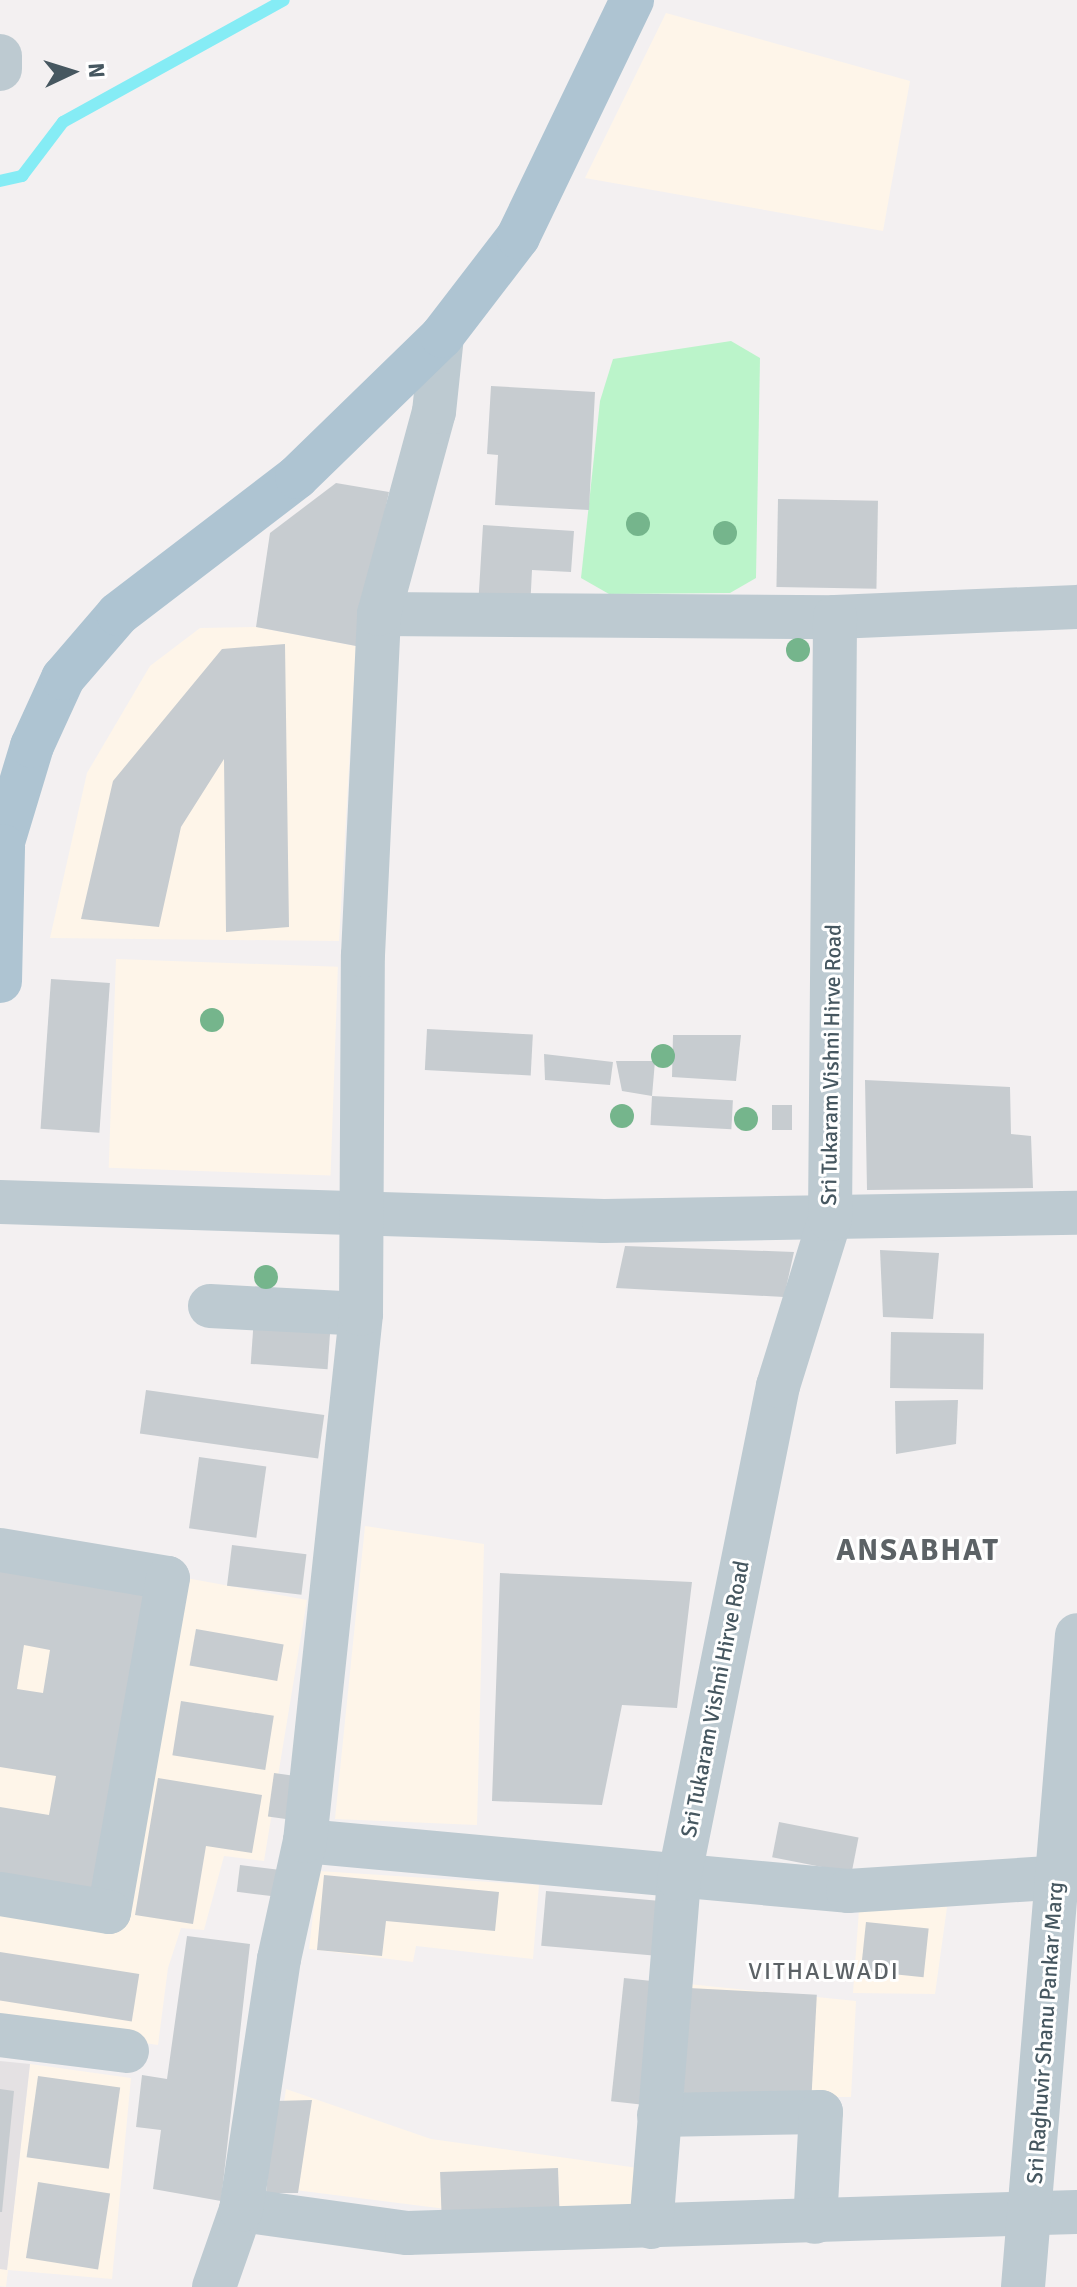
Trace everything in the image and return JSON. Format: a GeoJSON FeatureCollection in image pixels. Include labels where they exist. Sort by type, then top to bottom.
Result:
{"type":"FeatureCollection","features":[{"type":"Feature","properties":{"kind":"main road"},"geometry":{"type":"LineString","coordinates":[[0,981],[1,847],[32,746],[63,678],[118,614],[297,477],[442,336],[518,237],[632,0]]}},
{"type":"Feature","properties":{"kind":"street"},"geometry":{"type":"LineString","coordinates":[[0,56],[0,69]]}},
{"type":"Feature","properties":{"kind":"street"},"geometry":{"type":"LineString","coordinates":[[214,2287],[241,2210],[279,1959],[305,1841],[361,1314],[363,955],[379,614],[434,412],[442,336]]}},
{"type":"Feature","properties":{"kind":"street"},"geometry":{"type":"LineString","coordinates":[[379,614],[835,617],[1077,607]]}},
{"type":"Feature","properties":{"kind":"street","name":"Sri Tukaram Vishni Hirve Road"},"geometry":{"type":"LineString","coordinates":[[651,2227],[679,1879],[778,1386],[830,1219],[835,617]]}},
{"type":"Feature","properties":{"kind":"street"},"geometry":{"type":"LineString","coordinates":[[0,1202],[604,1221],[1077,1213]]}},
{"type":"Feature","properties":{"kind":"street"},"geometry":{"type":"LineString","coordinates":[[210,1306],[361,1314]]}},
{"type":"Feature","properties":{"kind":"street"},"geometry":{"type":"LineString","coordinates":[[0,1550],[168,1578],[109,1912],[0,1894]]}},
{"type":"Feature","properties":{"kind":"street","name":"Sri Raghuvir Shanu Pankar Marg"},"geometry":{"type":"LineString","coordinates":[[1023,2287],[1067,1875],[1077,1635]]}},
{"type":"Feature","properties":{"kind":"street"},"geometry":{"type":"LineString","coordinates":[[305,1841],[679,1879],[848,1891],[1067,1875]]}},
{"type":"Feature","properties":{"kind":"street"},"geometry":{"type":"LineString","coordinates":[[0,2035],[127,2051]]}},
{"type":"Feature","properties":{"kind":"street"},"geometry":{"type":"LineString","coordinates":[[659,2115],[821,2112],[815,2222]]}},
{"type":"Feature","properties":{"kind":"street"},"geometry":{"type":"LineString","coordinates":[[241,2210],[407,2233],[1077,2212]]}},
{"type":"Feature","properties":{"kind":"shaded area"},"geometry":{"type":"Polygon","coordinates":[[[666,13],[910,81],[883,231],[585,178],[666,13]]]}},
{"type":"Feature","properties":{"kind":"shaded area"},"geometry":{"type":"Polygon","coordinates":[[[256,627],[356,646],[339,941],[50,938],[87,773],[150,666],[200,628],[256,627]]]}},
{"type":"Feature","properties":{"kind":"shaded area"},"geometry":{"type":"Polygon","coordinates":[[[116,959],[338,967],[331,1176],[109,1168],[116,959]]]}},
{"type":"Feature","properties":{"kind":"shaded area"},"geometry":{"type":"Polygon","coordinates":[[[365,1526],[484,1544],[477,1825],[335,1819],[365,1526]]]}},
{"type":"Feature","properties":{"kind":"shaded area"},"geometry":{"type":"Polygon","coordinates":[[[0,1544],[307,1600],[264,1861],[224,1856],[204,1930],[181,1928],[168,1968],[158,2045],[0,2022],[0,1544]]]}},
{"type":"Feature","properties":{"kind":"shaded area"},"geometry":{"type":"Polygon","coordinates":[[[318,1871],[539,1885],[533,1959],[416,1946],[413,1962],[309,1949],[318,1871]]]}},
{"type":"Feature","properties":{"kind":"shaded area"},"geometry":{"type":"Polygon","coordinates":[[[947,1907],[935,1994],[853,1993],[859,1910],[947,1907]]]}},
{"type":"Feature","properties":{"kind":"shaded area"},"geometry":{"type":"Polygon","coordinates":[[[688,1984],[856,2001],[851,2097],[683,2096],[688,1984]]]}},
{"type":"Feature","properties":{"kind":"shaded area"},"geometry":{"type":"Polygon","coordinates":[[[0,2061],[30,2064],[7,2270],[0,2269],[0,2061]]]}},
{"type":"Feature","properties":{"kind":"shaded area"},"geometry":{"type":"Polygon","coordinates":[[[30,2064],[131,2078],[112,2279],[8,2270],[6,2287],[0,2286],[0,2269],[7,2269],[30,2064]]]}},
{"type":"Feature","properties":{"kind":"shaded area"},"geometry":{"type":"Polygon","coordinates":[[[286,2089],[431,2139],[638,2168],[635,2205],[486,2214],[271,2187],[286,2089]]]}},
{"type":"Feature","properties":{"kind":"green space"},"geometry":{"type":"Polygon","coordinates":[[[731,341],[760,358],[756,578],[730,593],[609,594],[581,578],[600,401],[613,359],[731,341]]]}},
{"type":"Feature","properties":{"kind":"building"},"geometry":{"type":"Polygon","coordinates":[[[491,386],[595,392],[589,510],[495,505],[498,455],[487,454],[491,386]]]}},
{"type":"Feature","properties":{"kind":"building"},"geometry":{"type":"Polygon","coordinates":[[[336,483],[389,492],[356,646],[256,627],[270,533],[336,483]]]}},
{"type":"Feature","properties":{"kind":"building"},"geometry":{"type":"Polygon","coordinates":[[[778,499],[878,501],[876,589],[776,587],[778,499]]]}},
{"type":"Feature","properties":{"kind":"building"},"geometry":{"type":"Polygon","coordinates":[[[483,525],[574,531],[571,572],[532,570],[530,610],[478,607],[483,525]]]}},
{"type":"Feature","properties":{"kind":"building"},"geometry":{"type":"Polygon","coordinates":[[[285,644],[289,927],[226,932],[224,759],[181,827],[159,927],[81,919],[113,781],[222,649],[285,644]]]}},
{"type":"Feature","properties":{"kind":"building"},"geometry":{"type":"Polygon","coordinates":[[[51,979],[110,983],[99,1133],[41,1129],[51,979]]]}},
{"type":"Feature","properties":{"kind":"building"},"geometry":{"type":"Polygon","coordinates":[[[427,1029],[533,1035],[531,1075],[425,1070],[427,1029]]]}},
{"type":"Feature","properties":{"kind":"building"},"geometry":{"type":"Polygon","coordinates":[[[673,1035],[741,1035],[736,1081],[672,1077],[673,1035]]]}},
{"type":"Feature","properties":{"kind":"building"},"geometry":{"type":"Polygon","coordinates":[[[544,1054],[613,1062],[610,1085],[545,1080],[544,1054]]]}},
{"type":"Feature","properties":{"kind":"building"},"geometry":{"type":"Polygon","coordinates":[[[616,1061],[655,1061],[652,1096],[622,1091],[616,1061]]]}},
{"type":"Feature","properties":{"kind":"building"},"geometry":{"type":"Polygon","coordinates":[[[865,1080],[1010,1087],[1011,1134],[1031,1136],[1033,1188],[867,1190],[865,1080]]]}},
{"type":"Feature","properties":{"kind":"building"},"geometry":{"type":"Polygon","coordinates":[[[652,1096],[733,1100],[731,1129],[650,1125],[652,1096]]]}},
{"type":"Feature","properties":{"kind":"building"},"geometry":{"type":"Polygon","coordinates":[[[772,1105],[792,1105],[792,1130],[772,1130],[772,1105]]]}},
{"type":"Feature","properties":{"kind":"building"},"geometry":{"type":"Polygon","coordinates":[[[625,1246],[794,1252],[784,1297],[616,1288],[625,1246]]]}},
{"type":"Feature","properties":{"kind":"building"},"geometry":{"type":"Polygon","coordinates":[[[880,1250],[939,1253],[933,1319],[883,1317],[880,1250]]]}},
{"type":"Feature","properties":{"kind":"building"},"geometry":{"type":"Polygon","coordinates":[[[254,1317],[331,1322],[328,1369],[251,1364],[254,1317]]]}},
{"type":"Feature","properties":{"kind":"building"},"geometry":{"type":"Polygon","coordinates":[[[891,1332],[984,1334],[983,1390],[890,1388],[891,1332]]]}},
{"type":"Feature","properties":{"kind":"building"},"geometry":{"type":"Polygon","coordinates":[[[146,1390],[324,1415],[318,1459],[140,1434],[146,1390]]]}},
{"type":"Feature","properties":{"kind":"building"},"geometry":{"type":"Polygon","coordinates":[[[958,1400],[956,1444],[896,1454],[895,1401],[958,1400]]]}},
{"type":"Feature","properties":{"kind":"building"},"geometry":{"type":"Polygon","coordinates":[[[199,1457],[266,1466],[256,1538],[189,1528],[199,1457]]]}},
{"type":"Feature","properties":{"kind":"building"},"geometry":{"type":"Polygon","coordinates":[[[232,1545],[306,1554],[301,1595],[227,1586],[232,1545]]]}},
{"type":"Feature","properties":{"kind":"building"},"geometry":{"type":"Polygon","coordinates":[[[0,1566],[145,1590],[96,1891],[0,1875],[0,1807],[49,1815],[56,1776],[0,1767],[0,1566]],[[24,1645],[17,1689],[43,1693],[50,1650],[24,1645]]]}},
{"type":"Feature","properties":{"kind":"building"},"geometry":{"type":"Polygon","coordinates":[[[500,1573],[692,1582],[677,1708],[622,1705],[602,1805],[492,1801],[500,1573]]]}},
{"type":"Feature","properties":{"kind":"building"},"geometry":{"type":"Polygon","coordinates":[[[196,1629],[284,1644],[277,1681],[190,1665],[196,1629]]]}},
{"type":"Feature","properties":{"kind":"building"},"geometry":{"type":"Polygon","coordinates":[[[181,1701],[274,1716],[265,1770],[172,1755],[181,1701]]]}},
{"type":"Feature","properties":{"kind":"building"},"geometry":{"type":"Polygon","coordinates":[[[274,1773],[301,1777],[295,1820],[268,1817],[274,1773]]]}},
{"type":"Feature","properties":{"kind":"building"},"geometry":{"type":"Polygon","coordinates":[[[158,1778],[262,1795],[252,1853],[206,1846],[193,1924],[135,1915],[158,1778]]]}},
{"type":"Feature","properties":{"kind":"building"},"geometry":{"type":"Polygon","coordinates":[[[779,1822],[859,1837],[852,1873],[772,1857],[779,1822]]]}},
{"type":"Feature","properties":{"kind":"building"},"geometry":{"type":"Polygon","coordinates":[[[240,1865],[281,1870],[277,1897],[237,1892],[240,1865]]]}},
{"type":"Feature","properties":{"kind":"building"},"geometry":{"type":"Polygon","coordinates":[[[324,1875],[499,1892],[495,1931],[386,1921],[382,1956],[317,1950],[324,1875]]]}},
{"type":"Feature","properties":{"kind":"building"},"geometry":{"type":"Polygon","coordinates":[[[546,1891],[667,1902],[662,1956],[541,1946],[546,1891]]]}},
{"type":"Feature","properties":{"kind":"building"},"geometry":{"type":"Polygon","coordinates":[[[866,1922],[929,1929],[924,1977],[861,1971],[866,1922]]]}},
{"type":"Feature","properties":{"kind":"building"},"geometry":{"type":"Polygon","coordinates":[[[187,1936],[250,1944],[221,2201],[153,2189],[161,2130],[136,2127],[142,2075],[167,2079],[187,1936]]]}},
{"type":"Feature","properties":{"kind":"building"},"geometry":{"type":"Polygon","coordinates":[[[0,1952],[139,1974],[132,2021],[0,2001],[0,1952]]]}},
{"type":"Feature","properties":{"kind":"building"},"geometry":{"type":"Polygon","coordinates":[[[624,1978],[654,1981],[641,2104],[611,2101],[624,1978]]]}},
{"type":"Feature","properties":{"kind":"building"},"geometry":{"type":"Polygon","coordinates":[[[689,1988],[817,1995],[811,2101],[683,2094],[689,1988]]]}},
{"type":"Feature","properties":{"kind":"building"},"geometry":{"type":"Polygon","coordinates":[[[38,2076],[120,2088],[109,2169],[27,2157],[38,2076]]]}},
{"type":"Feature","properties":{"kind":"building"},"geometry":{"type":"Polygon","coordinates":[[[0,2089],[14,2091],[2,2212],[0,2212],[0,2089]]]}},
{"type":"Feature","properties":{"kind":"building"},"geometry":{"type":"Polygon","coordinates":[[[312,2100],[298,2193],[266,2193],[275,2101],[312,2100]]]}},
{"type":"Feature","properties":{"kind":"building"},"geometry":{"type":"Polygon","coordinates":[[[558,2168],[560,2223],[442,2227],[440,2172],[558,2168]]]}},
{"type":"Feature","properties":{"kind":"building"},"geometry":{"type":"Polygon","coordinates":[[[38,2182],[110,2193],[98,2269],[26,2258],[38,2182]]]}},
{"type":"Feature","properties":{"kind":"waterway"},"geometry":{"type":"LineString","coordinates":[[0,181],[22,176],[63,122],[284,0]]}},
{"type":"Feature","properties":{"kind":"district","name":"ANSABHAT"},"geometry":{"type":"Point","coordinates":[918,1551]}},
{"type":"Feature","properties":{"kind":"district","name":"VITHALWADI"},"geometry":{"type":"Point","coordinates":[824,1972]}}]}
